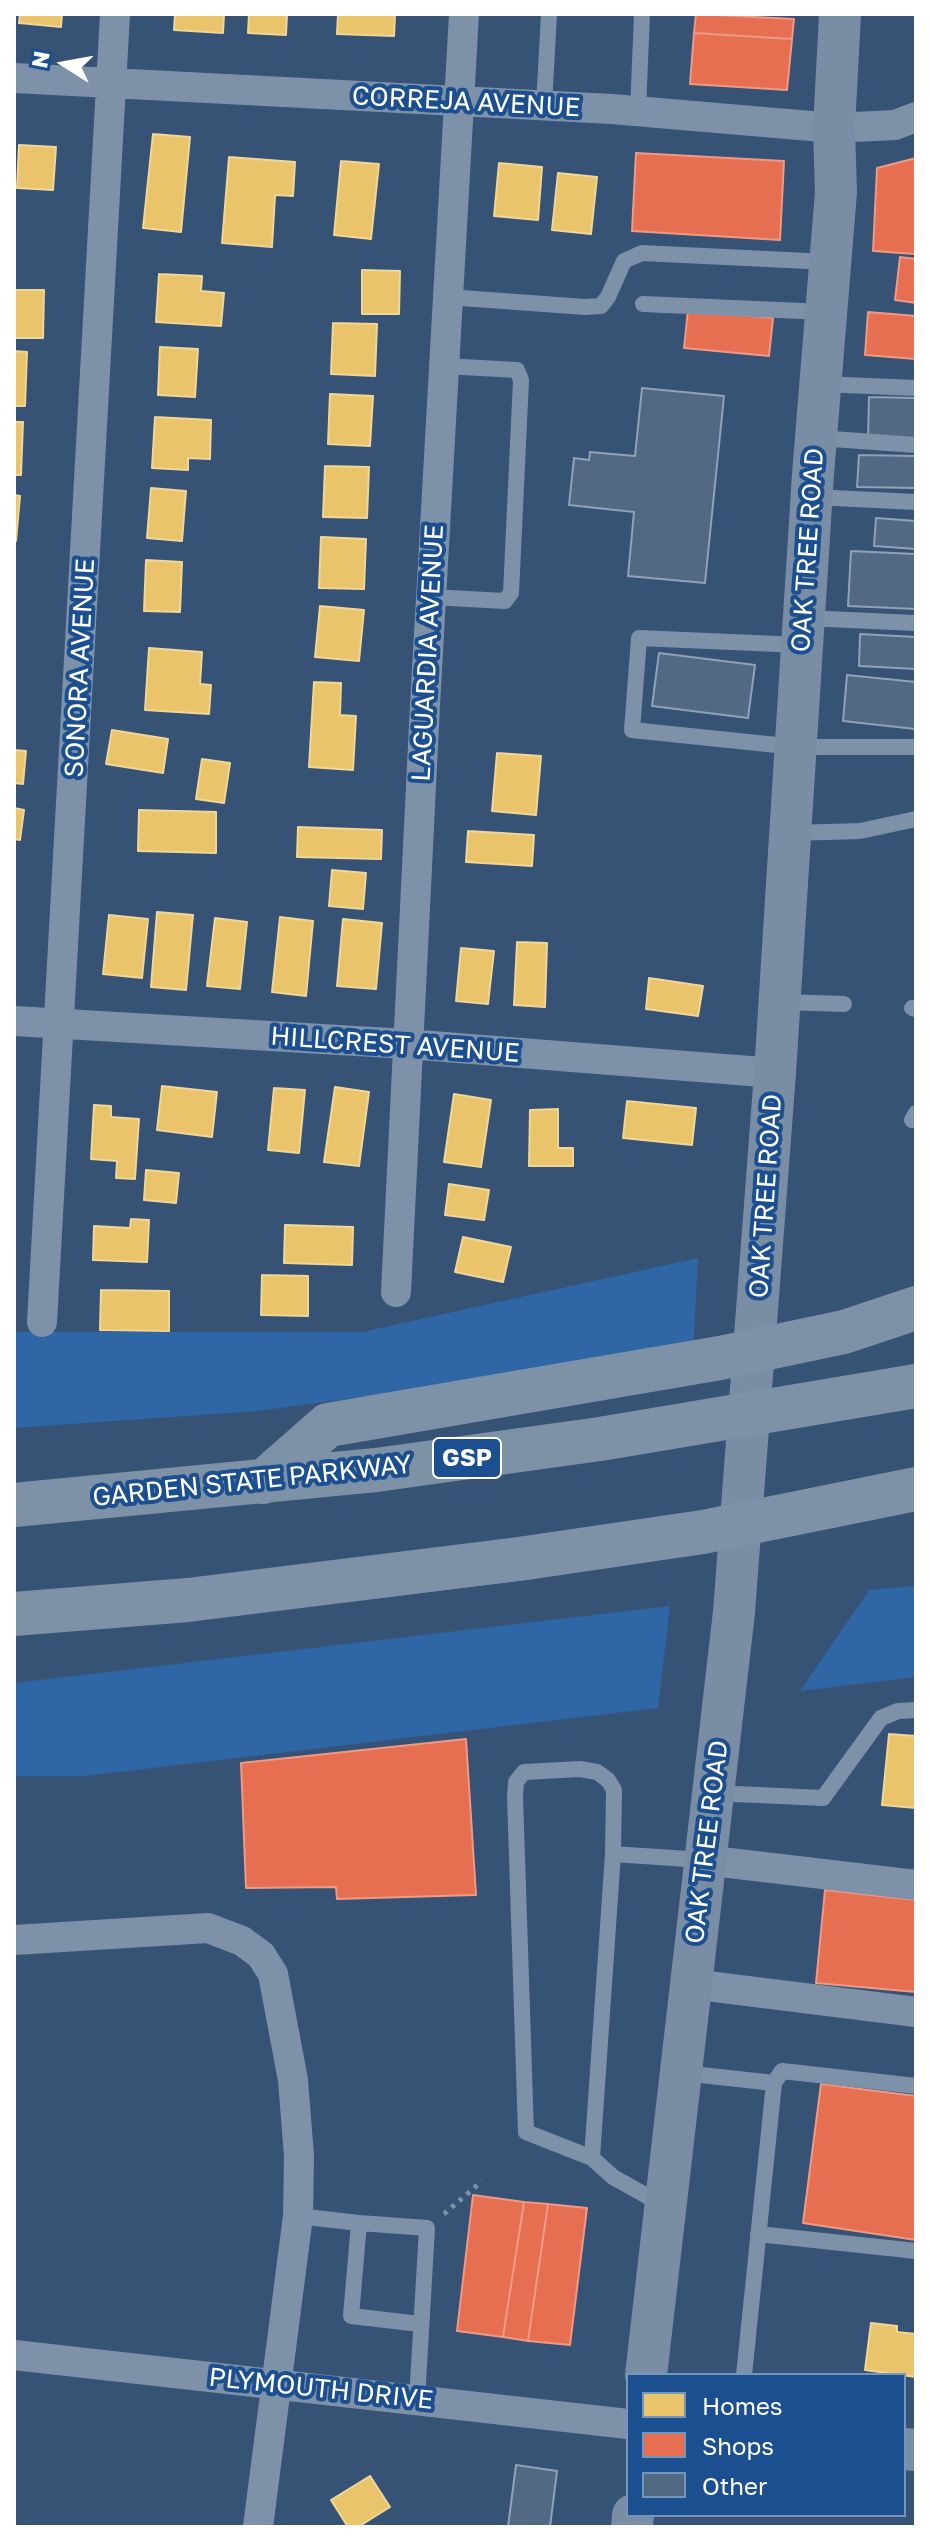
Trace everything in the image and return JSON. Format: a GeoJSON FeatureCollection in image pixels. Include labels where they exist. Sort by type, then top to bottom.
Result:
{"type":"FeatureCollection","features":[{"type":"Feature","properties":{"kind":"highway"},"geometry":{"type":"LineString","coordinates":[[263,1482],[328,1425],[720,1358],[844,1332],[916,1308]]}},
{"type":"Feature","properties":{"kind":"highway","name":"GARDEN STATE PARKWAY"},"geometry":{"type":"LineString","coordinates":[[14,1505],[376,1470],[600,1439],[916,1386]]}},
{"type":"Feature","properties":{"kind":"highway"},"geometry":{"type":"LineString","coordinates":[[14,1614],[188,1600],[407,1574],[703,1532],[916,1489]]}},
{"type":"Feature","properties":{"kind":"street","name":"SONORA AVENUE"},"geometry":{"type":"LineString","coordinates":[[42,1322],[115,14]]}},
{"type":"Feature","properties":{"kind":"street","name":"LAGUARDIA AVENUE"},"geometry":{"type":"LineString","coordinates":[[396,1292],[464,14]]}},
{"type":"Feature","properties":{"kind":"street","name":"OAK TREE ROAD"},"geometry":{"type":"LineString","coordinates":[[646,2373],[734,1612],[780,1002],[815,438],[836,192],[834,128],[840,14]]}},
{"type":"Feature","properties":{"kind":"street","name":"CORREJA AVENUE"},"geometry":{"type":"LineString","coordinates":[[14,78],[544,105],[834,128],[895,125],[916,117]]}},
{"type":"Feature","properties":{"kind":"street","name":"HILLCREST AVENUE"},"geometry":{"type":"LineString","coordinates":[[14,1021],[407,1044],[775,1073]]}},
{"type":"Feature","properties":{"kind":"street"},"geometry":{"type":"LineString","coordinates":[[704,1860],[916,1885]]}},
{"type":"Feature","properties":{"kind":"street"},"geometry":{"type":"LineString","coordinates":[[14,1940],[208,1928],[242,1941],[261,1955],[273,1974],[293,2080],[299,2156],[298,2216],[258,2527]]}},
{"type":"Feature","properties":{"kind":"street"},"geometry":{"type":"LineString","coordinates":[[691,1984],[916,2012]]}},
{"type":"Feature","properties":{"kind":"street","name":"PLYMOUTH DRIVE"},"geometry":{"type":"LineString","coordinates":[[14,2355],[626,2424]]}},
{"type":"Feature","properties":{"kind":"lane"},"geometry":{"type":"LineString","coordinates":[[544,105],[549,14]]}},
{"type":"Feature","properties":{"kind":"lane"},"geometry":{"type":"LineString","coordinates":[[638,111],[642,14]]}},
{"type":"Feature","properties":{"kind":"lane"},"geometry":{"type":"LineString","coordinates":[[448,297],[601,306],[624,261],[642,253],[830,262]]}},
{"type":"Feature","properties":{"kind":"lane"},"geometry":{"type":"LineString","coordinates":[[643,304],[826,312]]}},
{"type":"Feature","properties":{"kind":"lane"},"geometry":{"type":"LineString","coordinates":[[431,597],[505,601],[511,593],[521,380],[517,370],[444,366]]}},
{"type":"Feature","properties":{"kind":"lane"},"geometry":{"type":"LineString","coordinates":[[820,384],[916,388]]}},
{"type":"Feature","properties":{"kind":"lane"},"geometry":{"type":"LineString","coordinates":[[815,438],[916,445]]}},
{"type":"Feature","properties":{"kind":"lane"},"geometry":{"type":"LineString","coordinates":[[811,497],[916,502]]}},
{"type":"Feature","properties":{"kind":"lane"},"geometry":{"type":"LineString","coordinates":[[916,623],[803,632],[639,638],[632,730],[796,747],[916,747]]}},
{"type":"Feature","properties":{"kind":"lane"},"geometry":{"type":"LineString","coordinates":[[790,833],[860,831],[916,819]]}},
{"type":"Feature","properties":{"kind":"lane"},"geometry":{"type":"LineString","coordinates":[[780,1002],[844,1004]]}},
{"type":"Feature","properties":{"kind":"lane"},"geometry":{"type":"LineString","coordinates":[[712,1792],[823,1798],[881,1718],[898,1711],[916,1710]]}},
{"type":"Feature","properties":{"kind":"lane"},"geometry":{"type":"LineString","coordinates":[[592,2158],[613,1854],[614,1790],[608,1780],[597,1772],[580,1769],[524,1772],[516,1782],[515,1796],[526,2132],[592,2158],[613,2177],[664,2205]]}},
{"type":"Feature","properties":{"kind":"lane"},"geometry":{"type":"LineString","coordinates":[[613,1854],[704,1860]]}},
{"type":"Feature","properties":{"kind":"lane"},"geometry":{"type":"LineString","coordinates":[[744,2373],[774,2083],[782,2071],[916,2086]]}},
{"type":"Feature","properties":{"kind":"lane"},"geometry":{"type":"LineString","coordinates":[[681,2073],[774,2083]]}},
{"type":"Feature","properties":{"kind":"lane"},"geometry":{"type":"LineString","coordinates":[[298,2216],[427,2228],[417,2400]]}},
{"type":"Feature","properties":{"kind":"lane"},"geometry":{"type":"LineString","coordinates":[[359,2223],[351,2316],[420,2324]]}},
{"type":"Feature","properties":{"kind":"lane"},"geometry":{"type":"LineString","coordinates":[[758,2234],[916,2251]]}},
{"type":"Feature","properties":{"kind":"path"},"geometry":{"type":"LineString","coordinates":[[427,2228],[482,2181]]}},
{"type":"Feature","properties":{"kind":"shaded area"},"geometry":{"type":"Polygon","coordinates":[[[698,1258],[693,1352],[258,1411],[14,1428],[14,1332],[362,1332],[698,1258]]]}},
{"type":"Feature","properties":{"kind":"shaded area"},"geometry":{"type":"Polygon","coordinates":[[[916,1586],[916,1677],[800,1691],[869,1590],[916,1586]]]}},
{"type":"Feature","properties":{"kind":"shaded area"},"geometry":{"type":"Polygon","coordinates":[[[670,1606],[658,1708],[85,1776],[14,1776],[14,1683],[670,1606]]]}},
{"type":"Feature","properties":{"kind":"building: Homes"},"geometry":{"type":"Polygon","coordinates":[[[20,14],[62,14],[61,27],[19,23],[20,14]]]}},
{"type":"Feature","properties":{"kind":"building: Homes"},"geometry":{"type":"Polygon","coordinates":[[[175,14],[224,14],[223,33],[174,30],[175,14]]]}},
{"type":"Feature","properties":{"kind":"building: Homes"},"geometry":{"type":"Polygon","coordinates":[[[249,14],[287,14],[286,35],[248,33],[249,14]]]}},
{"type":"Feature","properties":{"kind":"building: Homes"},"geometry":{"type":"Polygon","coordinates":[[[338,14],[395,14],[394,36],[337,34],[338,14]]]}},
{"type":"Feature","properties":{"kind":"building: Homes"},"geometry":{"type":"Polygon","coordinates":[[[153,134],[190,137],[181,232],[143,228],[153,134]]]}},
{"type":"Feature","properties":{"kind":"building: Homes"},"geometry":{"type":"Polygon","coordinates":[[[19,145],[56,147],[53,190],[17,188],[19,145]]]}},
{"type":"Feature","properties":{"kind":"building: Homes"},"geometry":{"type":"Polygon","coordinates":[[[229,157],[295,162],[293,196],[275,195],[272,247],[222,243],[229,157]]]}},
{"type":"Feature","properties":{"kind":"building: Homes"},"geometry":{"type":"Polygon","coordinates":[[[341,161],[379,164],[371,239],[334,235],[341,161]]]}},
{"type":"Feature","properties":{"kind":"building: Homes"},"geometry":{"type":"Polygon","coordinates":[[[499,163],[542,167],[538,220],[494,216],[499,163]]]}},
{"type":"Feature","properties":{"kind":"building: Homes"},"geometry":{"type":"Polygon","coordinates":[[[558,173],[597,177],[591,234],[552,230],[558,173]]]}},
{"type":"Feature","properties":{"kind":"building: Homes"},"geometry":{"type":"Polygon","coordinates":[[[362,270],[400,271],[399,314],[362,314],[362,270]]]}},
{"type":"Feature","properties":{"kind":"building: Homes"},"geometry":{"type":"Polygon","coordinates":[[[159,274],[202,276],[201,291],[224,293],[221,326],[156,322],[159,274]]]}},
{"type":"Feature","properties":{"kind":"building: Homes"},"geometry":{"type":"Polygon","coordinates":[[[14,290],[44,290],[43,338],[14,338],[14,290]]]}},
{"type":"Feature","properties":{"kind":"building: Homes"},"geometry":{"type":"Polygon","coordinates":[[[333,323],[377,324],[375,376],[331,374],[333,323]]]}},
{"type":"Feature","properties":{"kind":"building: Homes"},"geometry":{"type":"Polygon","coordinates":[[[160,347],[198,349],[195,397],[158,395],[160,347]]]}},
{"type":"Feature","properties":{"kind":"building: Homes"},"geometry":{"type":"Polygon","coordinates":[[[14,351],[27,352],[25,406],[14,406],[14,351]]]}},
{"type":"Feature","properties":{"kind":"building: Homes"},"geometry":{"type":"Polygon","coordinates":[[[330,394],[373,396],[370,446],[328,444],[330,394]]]}},
{"type":"Feature","properties":{"kind":"building: Homes"},"geometry":{"type":"Polygon","coordinates":[[[155,417],[211,420],[210,459],[188,458],[188,470],[152,468],[155,417]]]}},
{"type":"Feature","properties":{"kind":"building: Homes"},"geometry":{"type":"Polygon","coordinates":[[[14,422],[23,422],[21,475],[14,475],[14,422]]]}},
{"type":"Feature","properties":{"kind":"building: Homes"},"geometry":{"type":"Polygon","coordinates":[[[325,466],[369,467],[367,518],[323,517],[325,466]]]}},
{"type":"Feature","properties":{"kind":"building: Homes"},"geometry":{"type":"Polygon","coordinates":[[[151,488],[186,491],[182,541],[147,538],[151,488]]]}},
{"type":"Feature","properties":{"kind":"building: Homes"},"geometry":{"type":"Polygon","coordinates":[[[14,495],[20,496],[16,541],[14,541],[14,495]]]}},
{"type":"Feature","properties":{"kind":"building: Homes"},"geometry":{"type":"Polygon","coordinates":[[[321,537],[366,539],[364,589],[319,588],[321,537]]]}},
{"type":"Feature","properties":{"kind":"building: Homes"},"geometry":{"type":"Polygon","coordinates":[[[146,560],[182,562],[180,612],[144,611],[146,560]]]}},
{"type":"Feature","properties":{"kind":"building: Homes"},"geometry":{"type":"Polygon","coordinates":[[[320,606],[364,610],[359,661],[315,657],[320,606]]]}},
{"type":"Feature","properties":{"kind":"building: Homes"},"geometry":{"type":"Polygon","coordinates":[[[149,648],[202,652],[200,684],[211,685],[209,714],[145,710],[149,648]]]}},
{"type":"Feature","properties":{"kind":"building: Homes"},"geometry":{"type":"Polygon","coordinates":[[[314,682],[341,683],[340,715],[356,716],[353,770],[309,767],[314,682]]]}},
{"type":"Feature","properties":{"kind":"building: Homes"},"geometry":{"type":"Polygon","coordinates":[[[112,730],[168,739],[163,773],[106,764],[112,730]]]}},
{"type":"Feature","properties":{"kind":"building: Homes"},"geometry":{"type":"Polygon","coordinates":[[[14,750],[26,751],[23,784],[14,783],[14,750]]]}},
{"type":"Feature","properties":{"kind":"building: Homes"},"geometry":{"type":"Polygon","coordinates":[[[497,753],[541,756],[536,815],[492,811],[497,753]]]}},
{"type":"Feature","properties":{"kind":"building: Homes"},"geometry":{"type":"Polygon","coordinates":[[[202,759],[230,763],[224,803],[196,799],[202,759]]]}},
{"type":"Feature","properties":{"kind":"building: Homes"},"geometry":{"type":"Polygon","coordinates":[[[14,808],[24,810],[20,840],[14,839],[14,808]]]}},
{"type":"Feature","properties":{"kind":"building: Homes"},"geometry":{"type":"Polygon","coordinates":[[[139,810],[216,812],[216,853],[138,851],[139,810]]]}},
{"type":"Feature","properties":{"kind":"building: Homes"},"geometry":{"type":"Polygon","coordinates":[[[298,827],[382,830],[381,859],[297,857],[298,827]]]}},
{"type":"Feature","properties":{"kind":"building: Homes"},"geometry":{"type":"Polygon","coordinates":[[[468,831],[534,835],[532,866],[466,862],[468,831]]]}},
{"type":"Feature","properties":{"kind":"building: Homes"},"geometry":{"type":"Polygon","coordinates":[[[332,870],[366,873],[363,909],[329,906],[332,870]]]}},
{"type":"Feature","properties":{"kind":"building: Homes"},"geometry":{"type":"Polygon","coordinates":[[[157,912],[193,915],[186,990],[151,987],[157,912]]]}},
{"type":"Feature","properties":{"kind":"building: Homes"},"geometry":{"type":"Polygon","coordinates":[[[109,915],[148,919],[142,978],[103,974],[109,915]]]}},
{"type":"Feature","properties":{"kind":"building: Homes"},"geometry":{"type":"Polygon","coordinates":[[[280,917],[313,921],[306,996],[272,992],[280,917]]]}},
{"type":"Feature","properties":{"kind":"building: Homes"},"geometry":{"type":"Polygon","coordinates":[[[215,918],[247,922],[240,989],[207,986],[215,918]]]}},
{"type":"Feature","properties":{"kind":"building: Homes"},"geometry":{"type":"Polygon","coordinates":[[[343,919],[382,923],[376,989],[337,986],[343,919]]]}},
{"type":"Feature","properties":{"kind":"building: Homes"},"geometry":{"type":"Polygon","coordinates":[[[517,942],[547,943],[545,1007],[514,1005],[517,942]]]}},
{"type":"Feature","properties":{"kind":"building: Homes"},"geometry":{"type":"Polygon","coordinates":[[[461,948],[494,951],[488,1004],[456,1001],[461,948]]]}},
{"type":"Feature","properties":{"kind":"building: Homes"},"geometry":{"type":"Polygon","coordinates":[[[649,978],[703,986],[698,1016],[646,1009],[649,978]]]}},
{"type":"Feature","properties":{"kind":"building: Homes"},"geometry":{"type":"Polygon","coordinates":[[[162,1086],[217,1092],[212,1137],[157,1130],[162,1086]]]}},
{"type":"Feature","properties":{"kind":"building: Homes"},"geometry":{"type":"Polygon","coordinates":[[[335,1087],[369,1092],[359,1166],[324,1162],[335,1087]]]}},
{"type":"Feature","properties":{"kind":"building: Homes"},"geometry":{"type":"Polygon","coordinates":[[[274,1088],[305,1090],[299,1153],[268,1150],[274,1088]]]}},
{"type":"Feature","properties":{"kind":"building: Homes"},"geometry":{"type":"Polygon","coordinates":[[[454,1094],[491,1100],[481,1167],[444,1162],[454,1094]]]}},
{"type":"Feature","properties":{"kind":"building: Homes"},"geometry":{"type":"Polygon","coordinates":[[[627,1101],[696,1108],[692,1145],[623,1138],[627,1101]]]}},
{"type":"Feature","properties":{"kind":"building: Homes"},"geometry":{"type":"Polygon","coordinates":[[[94,1105],[111,1106],[111,1117],[139,1119],[135,1179],[116,1178],[117,1161],[91,1159],[94,1105]]]}},
{"type":"Feature","properties":{"kind":"building: Homes"},"geometry":{"type":"Polygon","coordinates":[[[558,1109],[558,1148],[573,1148],[573,1166],[529,1166],[530,1110],[558,1109]]]}},
{"type":"Feature","properties":{"kind":"building: Homes"},"geometry":{"type":"Polygon","coordinates":[[[146,1170],[179,1173],[176,1203],[144,1200],[146,1170]]]}},
{"type":"Feature","properties":{"kind":"building: Homes"},"geometry":{"type":"Polygon","coordinates":[[[449,1184],[489,1190],[484,1220],[445,1215],[449,1184]]]}},
{"type":"Feature","properties":{"kind":"building: Homes"},"geometry":{"type":"Polygon","coordinates":[[[131,1219],[149,1220],[147,1262],[93,1260],[94,1226],[130,1228],[131,1219]]]}},
{"type":"Feature","properties":{"kind":"building: Homes"},"geometry":{"type":"Polygon","coordinates":[[[285,1225],[353,1227],[352,1265],[284,1263],[285,1225]]]}},
{"type":"Feature","properties":{"kind":"building: Homes"},"geometry":{"type":"Polygon","coordinates":[[[463,1237],[511,1247],[503,1282],[455,1272],[463,1237]]]}},
{"type":"Feature","properties":{"kind":"building: Homes"},"geometry":{"type":"Polygon","coordinates":[[[262,1275],[308,1276],[308,1316],[261,1315],[262,1275]]]}},
{"type":"Feature","properties":{"kind":"building: Homes"},"geometry":{"type":"Polygon","coordinates":[[[101,1290],[169,1291],[169,1331],[100,1330],[101,1290]]]}},
{"type":"Feature","properties":{"kind":"building: Homes"},"geometry":{"type":"Polygon","coordinates":[[[889,1734],[916,1736],[916,1808],[882,1805],[889,1734]]]}},
{"type":"Feature","properties":{"kind":"building: Homes"},"geometry":{"type":"Polygon","coordinates":[[[871,2323],[897,2326],[897,2332],[916,2334],[916,2377],[906,2376],[906,2373],[865,2370],[871,2323]]]}},
{"type":"Feature","properties":{"kind":"building: Homes"},"geometry":{"type":"Polygon","coordinates":[[[370,2476],[390,2507],[358,2527],[348,2527],[331,2500],[370,2476]]]}},
{"type":"Feature","properties":{"kind":"building: Shops"},"geometry":{"type":"Polygon","coordinates":[[[696,14],[794,19],[792,39],[694,33],[696,14]]]}},
{"type":"Feature","properties":{"kind":"building: Shops"},"geometry":{"type":"Polygon","coordinates":[[[694,33],[792,39],[787,90],[690,84],[694,33]]]}},
{"type":"Feature","properties":{"kind":"building: Shops"},"geometry":{"type":"Polygon","coordinates":[[[636,153],[784,161],[780,240],[632,231],[636,153]]]}},
{"type":"Feature","properties":{"kind":"building: Shops"},"geometry":{"type":"Polygon","coordinates":[[[916,158],[915,254],[873,251],[877,168],[916,158]]]}},
{"type":"Feature","properties":{"kind":"building: Shops"},"geometry":{"type":"Polygon","coordinates":[[[900,257],[916,259],[916,303],[895,300],[900,257]]]}},
{"type":"Feature","properties":{"kind":"building: Shops"},"geometry":{"type":"Polygon","coordinates":[[[688,310],[773,318],[769,356],[684,348],[688,310]]]}},
{"type":"Feature","properties":{"kind":"building: Shops"},"geometry":{"type":"Polygon","coordinates":[[[868,312],[916,316],[916,359],[865,355],[868,312]]]}},
{"type":"Feature","properties":{"kind":"building: Shops"},"geometry":{"type":"Polygon","coordinates":[[[466,1739],[476,1895],[337,1899],[336,1887],[246,1888],[241,1763],[466,1739]]]}},
{"type":"Feature","properties":{"kind":"building: Shops"},"geometry":{"type":"Polygon","coordinates":[[[825,1890],[916,1900],[916,1992],[816,1983],[825,1890]]]}},
{"type":"Feature","properties":{"kind":"building: Shops"},"geometry":{"type":"Polygon","coordinates":[[[821,2084],[916,2096],[916,2240],[803,2223],[821,2084]]]}},
{"type":"Feature","properties":{"kind":"building: Shops"},"geometry":{"type":"Polygon","coordinates":[[[473,2195],[524,2202],[503,2337],[457,2331],[473,2195]]]}},
{"type":"Feature","properties":{"kind":"building: Shops"},"geometry":{"type":"Polygon","coordinates":[[[524,2202],[548,2204],[528,2341],[503,2337],[524,2202]]]}},
{"type":"Feature","properties":{"kind":"building: Shops"},"geometry":{"type":"Polygon","coordinates":[[[548,2204],[587,2208],[570,2345],[528,2341],[548,2204]]]}},
{"type":"Feature","properties":{"kind":"building: Other"},"geometry":{"type":"Polygon","coordinates":[[[642,388],[724,396],[705,583],[628,576],[634,512],[569,505],[574,458],[589,460],[590,452],[635,456],[642,388]]]}},
{"type":"Feature","properties":{"kind":"building: Other"},"geometry":{"type":"Polygon","coordinates":[[[869,397],[916,398],[916,441],[868,439],[869,397]]]}},
{"type":"Feature","properties":{"kind":"building: Other"},"geometry":{"type":"Polygon","coordinates":[[[859,455],[916,456],[916,488],[857,487],[859,455]]]}},
{"type":"Feature","properties":{"kind":"building: Other"},"geometry":{"type":"Polygon","coordinates":[[[876,518],[916,521],[916,549],[874,546],[876,518]]]}},
{"type":"Feature","properties":{"kind":"building: Other"},"geometry":{"type":"Polygon","coordinates":[[[851,551],[916,554],[916,609],[848,606],[851,551]]]}},
{"type":"Feature","properties":{"kind":"building: Other"},"geometry":{"type":"Polygon","coordinates":[[[860,634],[916,637],[916,669],[859,666],[860,634]]]}},
{"type":"Feature","properties":{"kind":"building: Other"},"geometry":{"type":"Polygon","coordinates":[[[659,653],[755,665],[748,718],[652,706],[659,653]]]}},
{"type":"Feature","properties":{"kind":"building: Other"},"geometry":{"type":"Polygon","coordinates":[[[847,675],[916,682],[915,729],[843,721],[847,675]]]}},
{"type":"Feature","properties":{"kind":"building: Other"},"geometry":{"type":"Polygon","coordinates":[[[516,2465],[557,2471],[550,2527],[508,2527],[516,2465]]]}}]}
